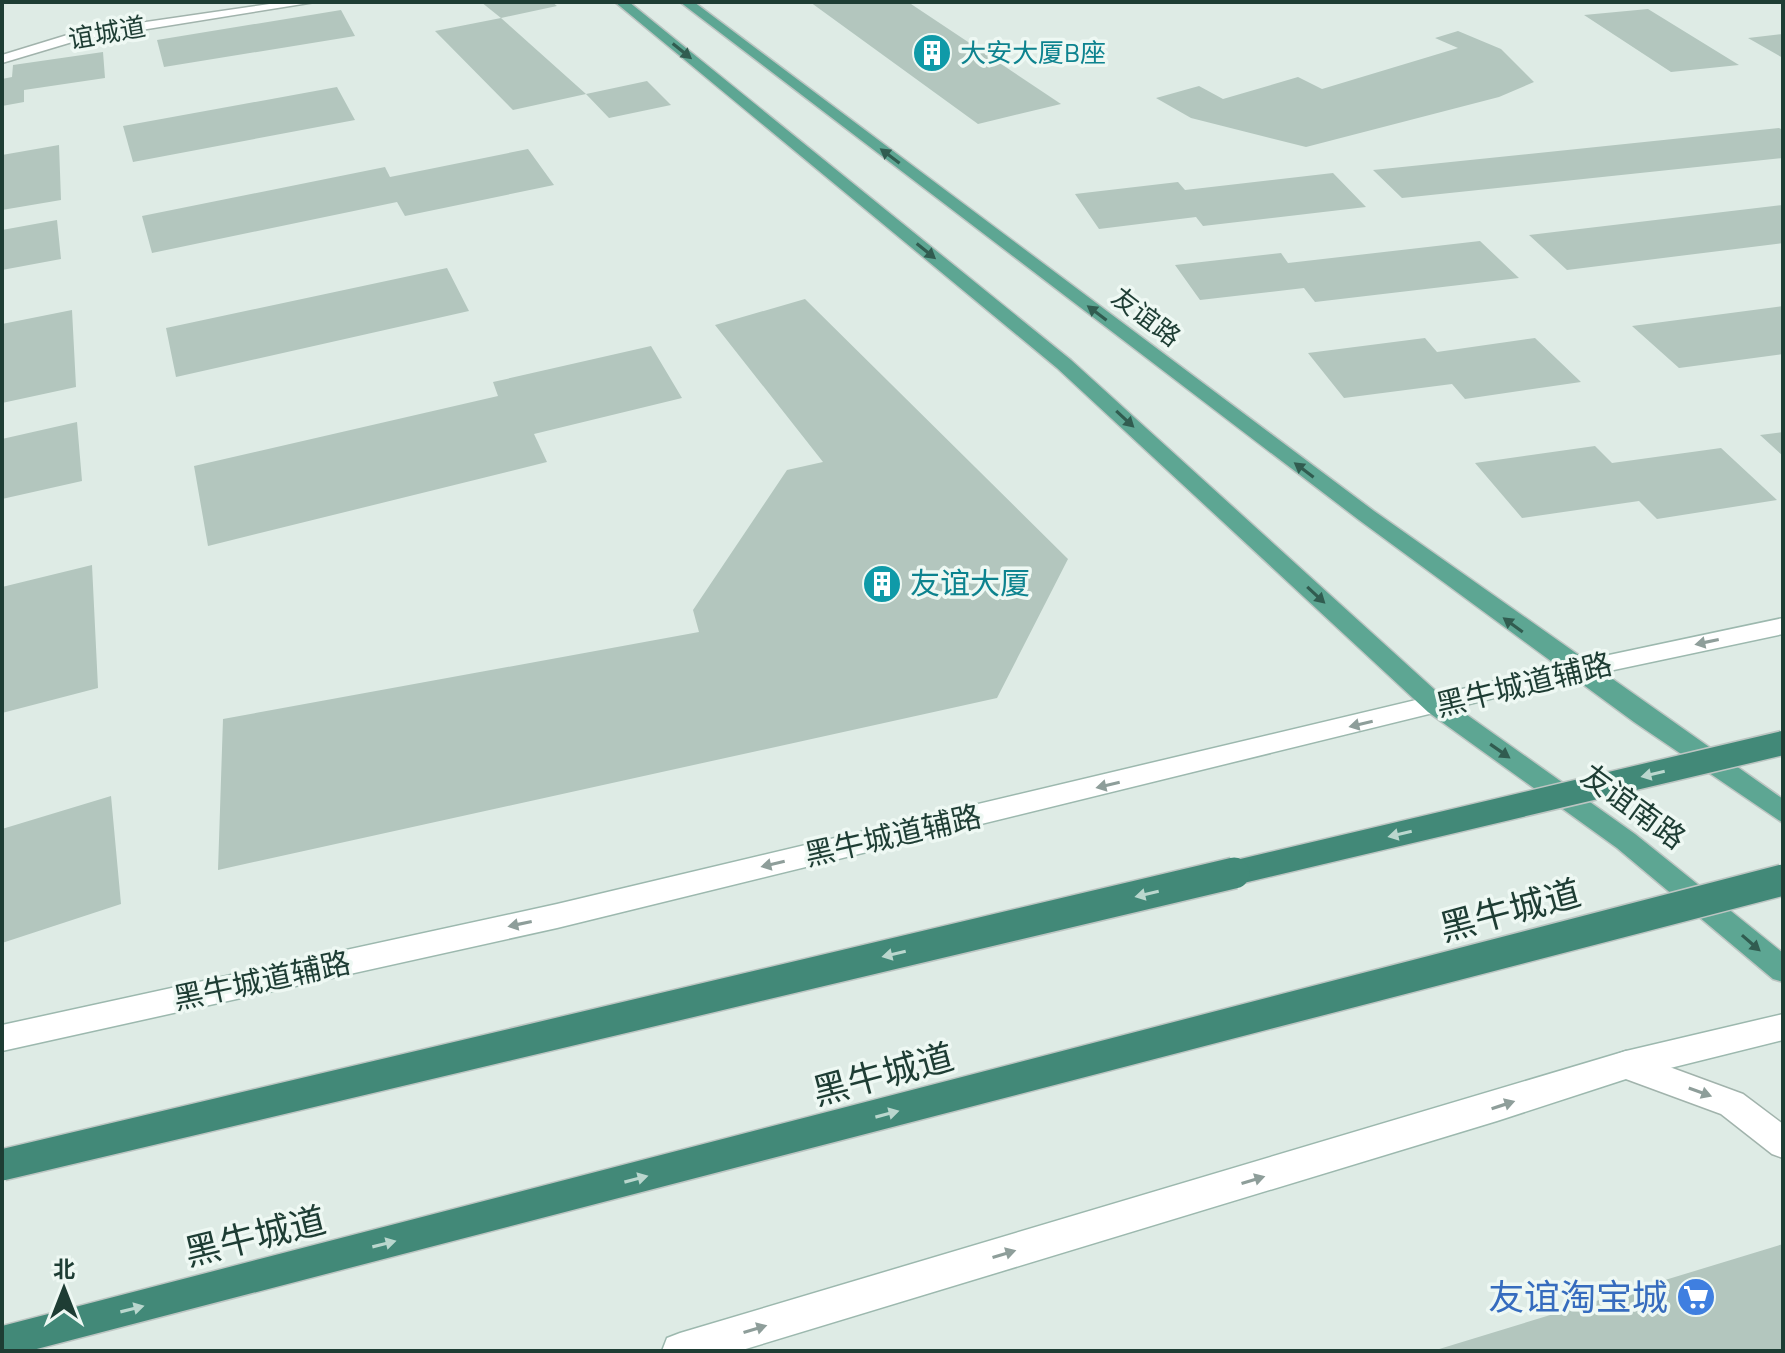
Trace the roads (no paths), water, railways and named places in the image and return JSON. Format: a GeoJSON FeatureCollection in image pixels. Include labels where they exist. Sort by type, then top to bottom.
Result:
{"type":"FeatureCollection","features":[{"type":"Feature","properties":{"kind":"highway"},"geometry":{"type":"LineString","coordinates":[[2,1165],[1783,743]]}},
{"type":"Feature","properties":{"kind":"highway","name":"黑牛城道"},"geometry":{"type":"LineString","coordinates":[[2,1342],[1783,880]]}},
{"type":"Feature","properties":{"kind":"main road","name":"谊城道"},"geometry":{"type":"LineString","coordinates":[[2,59],[77,36],[309,2]]}},
{"type":"Feature","properties":{"kind":"main road"},"geometry":{"type":"LineString","coordinates":[[621,2],[1064,364],[1437,706]]}},
{"type":"Feature","properties":{"kind":"main road","name":"友谊路"},"geometry":{"type":"LineString","coordinates":[[686,2],[1362,514],[1576,670]]}},
{"type":"Feature","properties":{"kind":"main road","name":"黑牛城道辅路"},"geometry":{"type":"LineString","coordinates":[[2,1038],[557,916],[1576,670],[1783,626]]}},
{"type":"Feature","properties":{"kind":"main road"},"geometry":{"type":"LineString","coordinates":[[1576,670],[1783,813]]}},
{"type":"Feature","properties":{"kind":"main road","name":"友谊南路"},"geometry":{"type":"LineString","coordinates":[[1437,706],[1626,841],[1783,970]]}},
{"type":"Feature","properties":{"kind":"main road"},"geometry":{"type":"LineString","coordinates":[[680,1351],[1497,1107],[1626,1065],[1783,1027]]}},
{"type":"Feature","properties":{"kind":"main road"},"geometry":{"type":"LineString","coordinates":[[1626,1065],[1732,1104],[1783,1143]]}},
{"type":"Feature","properties":{"kind":"place","name":"大安大厦B座"},"geometry":{"type":"Point","coordinates":[932,53]}},
{"type":"Feature","properties":{"kind":"place","name":"友谊大厦"},"geometry":{"type":"Point","coordinates":[882,584]}},
{"type":"Feature","properties":{"kind":"place","name":"友谊淘宝城"},"geometry":{"type":"Point","coordinates":[1696,1297]}}]}
